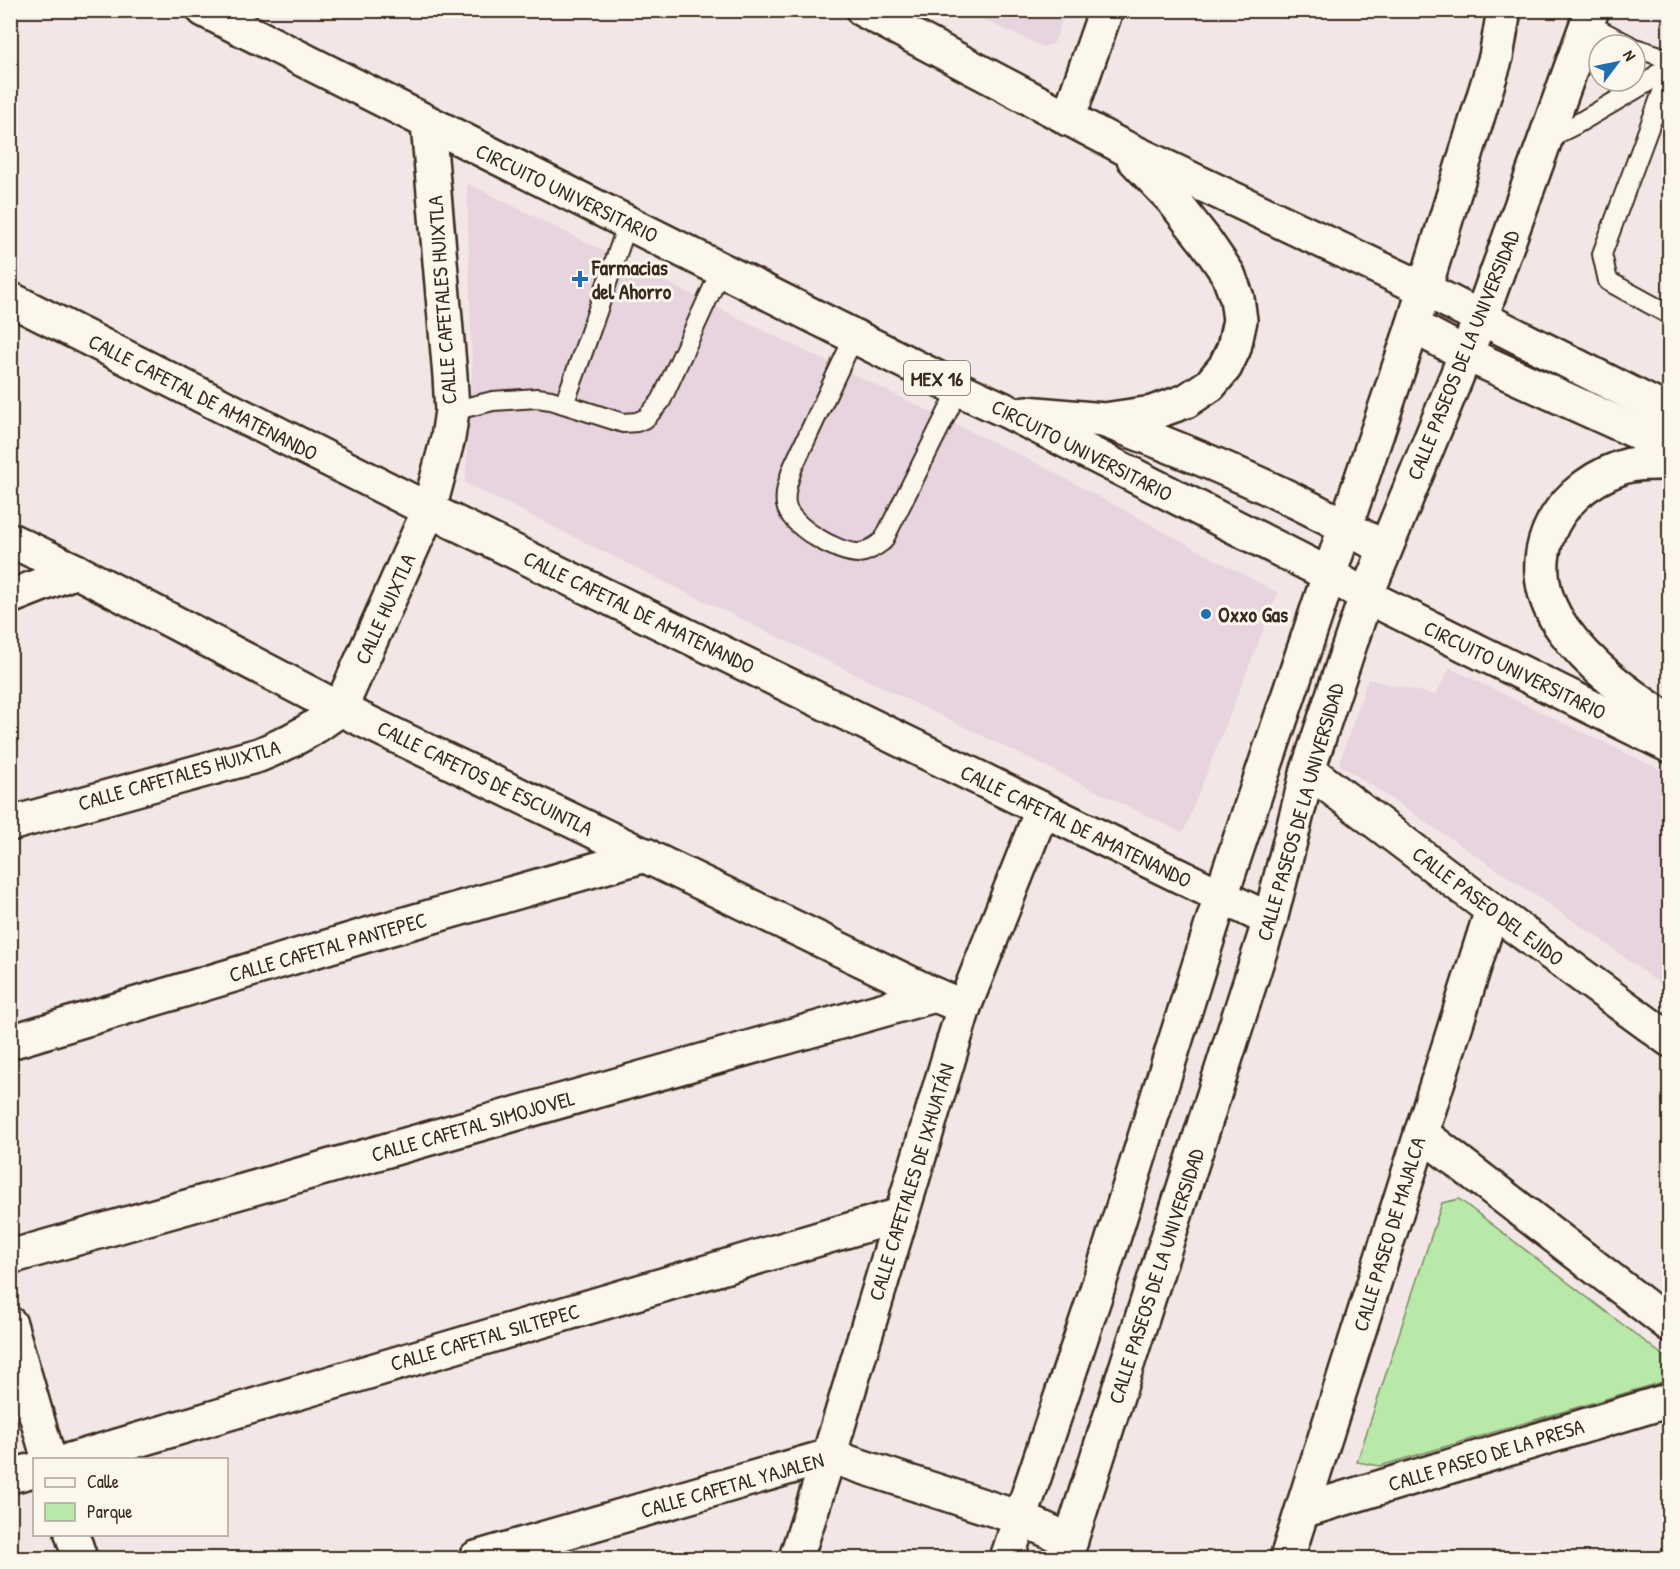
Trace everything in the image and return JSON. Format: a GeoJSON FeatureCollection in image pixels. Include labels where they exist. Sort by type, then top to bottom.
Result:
{"type":"FeatureCollection","features":[{"type":"Feature","properties":{"kind":"main road","name":"CIRCUITO UNIVERSITARIO"},"geometry":{"type":"LineString","coordinates":[[204,10],[958,389],[1009,412],[1328,574],[1366,596],[1670,746]]}},
{"type":"Feature","properties":{"kind":"main road"},"geometry":{"type":"LineString","coordinates":[[863,10],[901,19],[1068,118],[1121,146],[1424,288],[1670,413]]}},
{"type":"Feature","properties":{"kind":"main road"},"geometry":{"type":"LineString","coordinates":[[1068,118],[1106,10]]}},
{"type":"Feature","properties":{"kind":"main road","name":"CALLE PASEOS DE LA UNIVERSIDAD"},"geometry":{"type":"LineString","coordinates":[[1007,1558],[1096,1293],[1221,896],[1344,525],[1413,326],[1496,57],[1504,10]]}},
{"type":"Feature","properties":{"kind":"main road","name":"CALLE PASEOS DE LA UNIVERSIDAD"},"geometry":{"type":"LineString","coordinates":[[1068,1550],[1270,920],[1308,770],[1366,596],[1481,317],[1590,16]]}},
{"type":"Feature","properties":{"kind":"main road","name":"CALLE CAFETALES HUIXTLA"},"geometry":{"type":"LineString","coordinates":[[428,124],[452,411],[448,438],[429,510]]}},
{"type":"Feature","properties":{"kind":"main road"},"geometry":{"type":"LineString","coordinates":[[1009,412],[1104,420],[1152,413],[1186,400],[1210,385],[1225,367],[1234,348],[1240,320],[1237,298],[1228,274],[1173,200],[1121,146]]}},
{"type":"Feature","properties":{"kind":"main road","name":"CALLE CAFETAL DE AMATENANDO"},"geometry":{"type":"LineString","coordinates":[[10,300],[429,510],[1270,920]]}},
{"type":"Feature","properties":{"kind":"main road"},"geometry":{"type":"LineString","coordinates":[[1413,326],[1466,354],[1670,447]]}},
{"type":"Feature","properties":{"kind":"main road"},"geometry":{"type":"LineString","coordinates":[[1104,420],[1186,451],[1344,525],[1384,549]]}},
{"type":"Feature","properties":{"kind":"main road"},"geometry":{"type":"LineString","coordinates":[[1670,463],[1648,463],[1622,467],[1585,485],[1568,500],[1550,527],[1543,548],[1541,574],[1548,600],[1562,628],[1584,654],[1612,681],[1670,722]]}},
{"type":"Feature","properties":{"kind":"main road","name":"CALLE HUIXTLA"},"geometry":{"type":"LineString","coordinates":[[340,709],[429,510]]}},
{"type":"Feature","properties":{"kind":"main road","name":"CALLE CAFETOS DE ESCUINTLA"},"geometry":{"type":"LineString","coordinates":[[10,540],[76,571],[340,709],[950,1001]]}},
{"type":"Feature","properties":{"kind":"main road"},"geometry":{"type":"LineString","coordinates":[[10,597],[76,571]]}},
{"type":"Feature","properties":{"kind":"main road","name":"CALLE CAFETALES HUIXTLA"},"geometry":{"type":"LineString","coordinates":[[10,824],[259,755],[291,742],[340,709]]}},
{"type":"Feature","properties":{"kind":"main road","name":"CALLE PASEO DEL EJIDO"},"geometry":{"type":"LineString","coordinates":[[1308,770],[1492,910],[1670,1040]]}},
{"type":"Feature","properties":{"kind":"main road","name":"CALLE CAFETALES DE IXHUATÁN"},"geometry":{"type":"LineString","coordinates":[[796,1558],[829,1456],[900,1215],[950,1001],[1042,810]]}},
{"type":"Feature","properties":{"kind":"main road","name":"CALLE CAFETAL PANTEPEC"},"geometry":{"type":"LineString","coordinates":[[10,1042],[645,855]]}},
{"type":"Feature","properties":{"kind":"main road","name":"CALLE PASEO DE MAJALCA"},"geometry":{"type":"LineString","coordinates":[[1287,1558],[1492,910]]}},
{"type":"Feature","properties":{"kind":"main road","name":"CALLE CAFETAL SIMOJOVEL"},"geometry":{"type":"LineString","coordinates":[[10,1257],[950,1001]]}},
{"type":"Feature","properties":{"kind":"main road"},"geometry":{"type":"LineString","coordinates":[[1421,1133],[1670,1325]]}},
{"type":"Feature","properties":{"kind":"main road","name":"CALLE CAFETAL SILTEPEC"},"geometry":{"type":"LineString","coordinates":[[77,1458],[900,1215]]}},
{"type":"Feature","properties":{"kind":"main road"},"geometry":{"type":"LineString","coordinates":[[10,1324],[48,1458]]}},
{"type":"Feature","properties":{"kind":"main road","name":"CALLE PASEO DE LA PRESA"},"geometry":{"type":"LineString","coordinates":[[1302,1511],[1670,1400]]}},
{"type":"Feature","properties":{"kind":"main road","name":"CALLE CAFETAL YAJALEN"},"geometry":{"type":"LineString","coordinates":[[476,1558],[829,1456],[1020,1518],[1068,1550]]}},
{"type":"Feature","properties":{"kind":"main road"},"geometry":{"type":"LineString","coordinates":[[10,1476],[33,1470]]}},
{"type":"Feature","properties":{"kind":"main road"},"geometry":{"type":"LineString","coordinates":[[73,1536],[80,1558]]}},
{"type":"Feature","properties":{"kind":"lane"},"geometry":{"type":"LineString","coordinates":[[1590,16],[1613,33]]}},
{"type":"Feature","properties":{"kind":"lane"},"geometry":{"type":"LineString","coordinates":[[1647,52],[1670,59]]}},
{"type":"Feature","properties":{"kind":"lane"},"geometry":{"type":"LineString","coordinates":[[1545,140],[1648,82],[1670,63]]}},
{"type":"Feature","properties":{"kind":"lane"},"geometry":{"type":"LineString","coordinates":[[1670,71],[1602,254],[1608,281],[1670,315]]}},
{"type":"Feature","properties":{"kind":"lane"},"geometry":{"type":"LineString","coordinates":[[564,404],[628,224]]}},
{"type":"Feature","properties":{"kind":"lane"},"geometry":{"type":"LineString","coordinates":[[452,411],[478,403],[525,397],[551,400],[623,423],[637,422],[646,418],[661,401],[721,270]]}},
{"type":"Feature","properties":{"kind":"lane"},"geometry":{"type":"LineString","coordinates":[[854,337],[793,467],[787,488],[786,506],[793,520],[808,533],[846,551],[860,553],[874,548],[883,541],[958,389]]}},
{"type":"Feature","properties":{"kind":"shaded area"},"geometry":{"type":"Polygon","coordinates":[[[965,11],[1066,11],[1053,44],[1043,47],[965,11]]]}},
{"type":"Feature","properties":{"kind":"shaded area"},"geometry":{"type":"Polygon","coordinates":[[[467,183],[1040,465],[1278,593],[1183,833],[465,483],[472,375],[467,183]]]}},
{"type":"Feature","properties":{"kind":"shaded area"},"geometry":{"type":"Polygon","coordinates":[[[1450,668],[1669,774],[1669,991],[1596,936],[1339,764],[1368,679],[1435,695],[1450,668]]]}},
{"type":"Feature","properties":{"kind":"green space"},"geometry":{"type":"Polygon","coordinates":[[[1459,1199],[1669,1360],[1669,1380],[1380,1466],[1357,1462],[1442,1203],[1459,1199]]]}},
{"type":"Feature","properties":{"kind":"place","name":"Farmacias del Ahorro"},"geometry":{"type":"Point","coordinates":[580,279]}},
{"type":"Feature","properties":{"kind":"place","name":"Oxxo Gas"},"geometry":{"type":"Point","coordinates":[1206,614]}}]}
